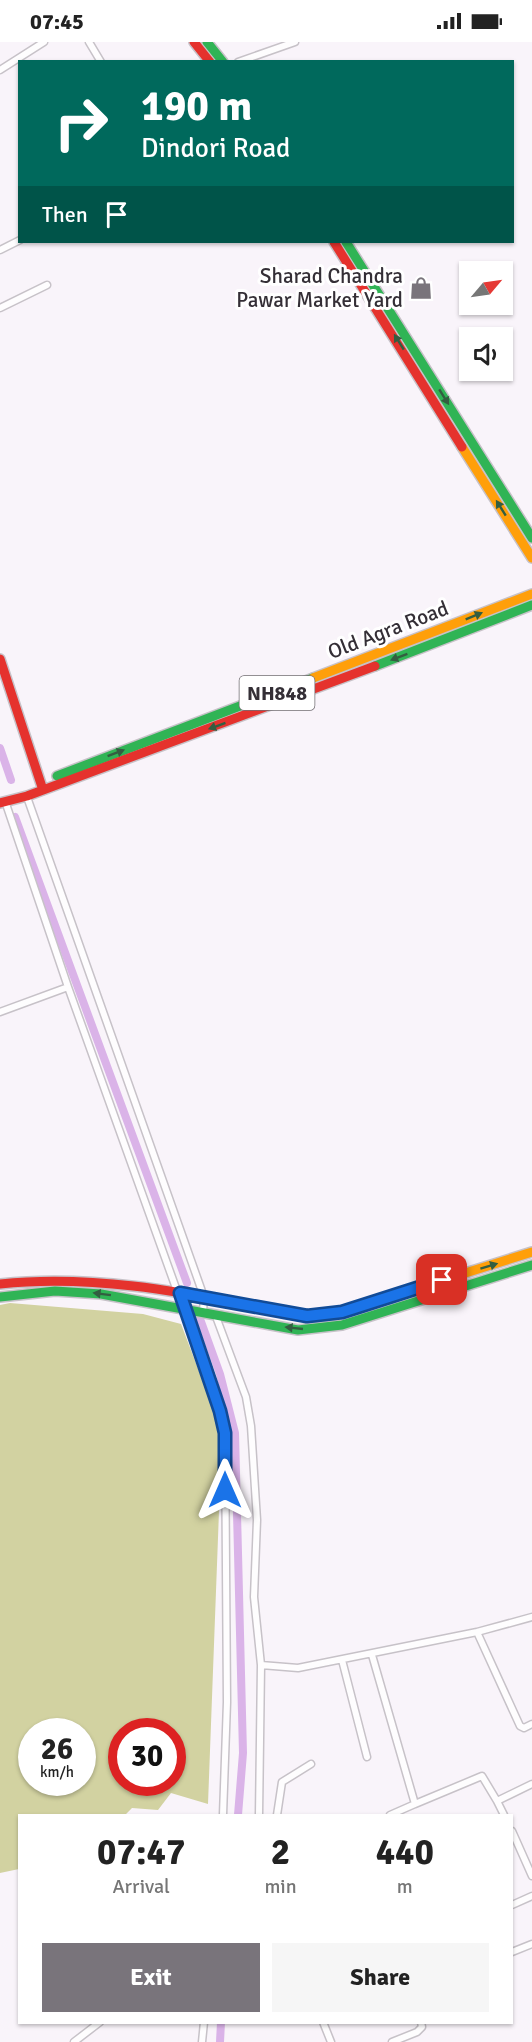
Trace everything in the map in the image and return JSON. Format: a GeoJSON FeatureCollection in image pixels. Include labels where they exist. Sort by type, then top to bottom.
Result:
{"type":"FeatureCollection","features":[{"type":"Feature","properties":{"kind":"main road"},"geometry":{"type":"LineString","coordinates":[[194,42],[208,60]]}},
{"type":"Feature","properties":{"kind":"main road"},"geometry":{"type":"LineString","coordinates":[[207,42],[221,60]]}},
{"type":"Feature","properties":{"kind":"main road"},"geometry":{"type":"LineString","coordinates":[[335,243],[384,310],[532,538]]}},
{"type":"Feature","properties":{"kind":"main road"},"geometry":{"type":"LineString","coordinates":[[347,243],[532,558]]}},
{"type":"Feature","properties":{"kind":"main road","name":"Old Agra Road"},"geometry":{"type":"LineString","coordinates":[[43,786],[532,594]]}},
{"type":"Feature","properties":{"kind":"main road","name":"NH848"},"geometry":{"type":"LineString","coordinates":[[2,802],[27,796],[43,786],[294,697],[532,605]]}},
{"type":"Feature","properties":{"kind":"main road"},"geometry":{"type":"LineString","coordinates":[[0,659],[43,786]]}},
{"type":"Feature","properties":{"kind":"main road"},"geometry":{"type":"LineString","coordinates":[[0,1284],[48,1278],[90,1280],[180,1293],[307,1316],[342,1312],[532,1252]]}},
{"type":"Feature","properties":{"kind":"main road"},"geometry":{"type":"LineString","coordinates":[[0,1297],[76,1291],[185,1308],[298,1330],[342,1325],[532,1265]]}},
{"type":"Feature","properties":{"kind":"street"},"geometry":{"type":"LineString","coordinates":[[0,70],[44,42]]}},
{"type":"Feature","properties":{"kind":"street"},"geometry":{"type":"LineString","coordinates":[[89,42],[100,60]]}},
{"type":"Feature","properties":{"kind":"street"},"geometry":{"type":"LineString","coordinates":[[244,60],[295,42]]}},
{"type":"Feature","properties":{"kind":"street"},"geometry":{"type":"LineString","coordinates":[[0,250],[18,241]]}},
{"type":"Feature","properties":{"kind":"street"},"geometry":{"type":"LineString","coordinates":[[0,308],[47,285]]}},
{"type":"Feature","properties":{"kind":"street"},"geometry":{"type":"LineString","coordinates":[[27,796],[204,1297],[203,1312]]}},
{"type":"Feature","properties":{"kind":"street"},"geometry":{"type":"LineString","coordinates":[[2,802],[208,1369],[225,1433],[227,1702],[222,1814]]}},
{"type":"Feature","properties":{"kind":"street"},"geometry":{"type":"LineString","coordinates":[[0,1012],[68,987]]}},
{"type":"Feature","properties":{"kind":"street"},"geometry":{"type":"LineString","coordinates":[[215,1314],[246,1397],[251,1426],[256,1520],[254,1597],[261,1665],[259,1814]]}},
{"type":"Feature","properties":{"kind":"street"},"geometry":{"type":"LineString","coordinates":[[261,1665],[298,1668],[372,1655],[477,1632],[532,1617]]}},
{"type":"Feature","properties":{"kind":"street"},"geometry":{"type":"LineString","coordinates":[[477,1632],[520,1726],[524,1728],[532,1724]]}},
{"type":"Feature","properties":{"kind":"street"},"geometry":{"type":"LineString","coordinates":[[372,1655],[415,1804]]}},
{"type":"Feature","properties":{"kind":"street"},"geometry":{"type":"LineString","coordinates":[[342,1660],[367,1757]]}},
{"type":"Feature","properties":{"kind":"street"},"geometry":{"type":"LineString","coordinates":[[277,1814],[282,1782],[311,1764]]}},
{"type":"Feature","properties":{"kind":"street"},"geometry":{"type":"LineString","coordinates":[[392,1814],[482,1776],[504,1814]]}},
{"type":"Feature","properties":{"kind":"street"},"geometry":{"type":"LineString","coordinates":[[498,1801],[532,1784]]}},
{"type":"Feature","properties":{"kind":"street"},"geometry":{"type":"LineString","coordinates":[[513,1833],[532,1876]]}},
{"type":"Feature","properties":{"kind":"street"},"geometry":{"type":"LineString","coordinates":[[513,1905],[532,1896]]}},
{"type":"Feature","properties":{"kind":"street"},"geometry":{"type":"LineString","coordinates":[[513,1952],[532,1944]]}},
{"type":"Feature","properties":{"kind":"street"},"geometry":{"type":"LineString","coordinates":[[74,2042],[97,2024]]}},
{"type":"Feature","properties":{"kind":"street"},"geometry":{"type":"LineString","coordinates":[[202,2042],[204,2024]]}},
{"type":"Feature","properties":{"kind":"street"},"geometry":{"type":"LineString","coordinates":[[324,2024],[331,2042]]}},
{"type":"Feature","properties":{"kind":"street"},"geometry":{"type":"LineString","coordinates":[[392,2042],[417,2032],[422,2024]]}},
{"type":"Feature","properties":{"kind":"green space"},"geometry":{"type":"Polygon","coordinates":[[[10,1303],[143,1314],[181,1324],[216,1416],[221,1458],[208,1804],[181,1796],[186,1796],[186,1718],[108,1718],[108,1796],[169,1796],[158,1810],[132,1808],[126,1814],[18,1814],[18,1869],[0,1873],[0,1305],[10,1303]]]}},
{"type":"Feature","properties":{"kind":"waterway"},"geometry":{"type":"LineString","coordinates":[[0,748],[11,780]]}},
{"type":"Feature","properties":{"kind":"waterway"},"geometry":{"type":"LineString","coordinates":[[15,817],[187,1283]]}},
{"type":"Feature","properties":{"kind":"waterway"},"geometry":{"type":"LineString","coordinates":[[199,1316],[220,1374],[235,1433],[243,1753],[238,1814]]}},
{"type":"Feature","properties":{"kind":"waterway"},"geometry":{"type":"LineString","coordinates":[[220,2042],[221,2024]]}},
{"type":"Feature","properties":{"kind":"traffic: fast"},"geometry":{"type":"LineString","coordinates":[[207,42],[221,60]]}},
{"type":"Feature","properties":{"kind":"traffic: fast"},"geometry":{"type":"LineString","coordinates":[[347,243],[532,538]]}},
{"type":"Feature","properties":{"kind":"traffic: fast"},"geometry":{"type":"LineString","coordinates":[[375,666],[532,605]]}},
{"type":"Feature","properties":{"kind":"traffic: fast"},"geometry":{"type":"LineString","coordinates":[[57,776],[313,678]]}},
{"type":"Feature","properties":{"kind":"traffic: fast"},"geometry":{"type":"LineString","coordinates":[[0,1297],[55,1291],[101,1294],[298,1330],[342,1325],[532,1265]]}},
{"type":"Feature","properties":{"kind":"traffic: slow"},"geometry":{"type":"LineString","coordinates":[[462,447],[532,558]]}},
{"type":"Feature","properties":{"kind":"traffic: slow"},"geometry":{"type":"LineString","coordinates":[[313,678],[532,594]]}},
{"type":"Feature","properties":{"kind":"traffic: slow"},"geometry":{"type":"LineString","coordinates":[[328,1314],[342,1312],[532,1252]]}},
{"type":"Feature","properties":{"kind":"traffic: jam"},"geometry":{"type":"LineString","coordinates":[[194,42],[208,60]]}},
{"type":"Feature","properties":{"kind":"traffic: jam"},"geometry":{"type":"LineString","coordinates":[[335,243],[462,447]]}},
{"type":"Feature","properties":{"kind":"traffic: jam"},"geometry":{"type":"LineString","coordinates":[[0,659],[43,790]]}},
{"type":"Feature","properties":{"kind":"traffic: jam"},"geometry":{"type":"LineString","coordinates":[[0,803],[27,796],[375,666]]}},
{"type":"Feature","properties":{"kind":"traffic: jam"},"geometry":{"type":"LineString","coordinates":[[0,1284],[39,1281],[116,1284],[307,1316],[328,1314]]}},
{"type":"Feature","properties":{"kind":"place","name":"Sharad Chandra Pawar Market Yard"},"geometry":{"type":"Point","coordinates":[421,288]}},
{"type":"Feature","properties":{"kind":"route"},"geometry":{"type":"LineString","coordinates":[[225,1490],[225,1433],[220,1411],[208,1369],[180,1293],[307,1316],[342,1312],[442,1280]]}}]}
